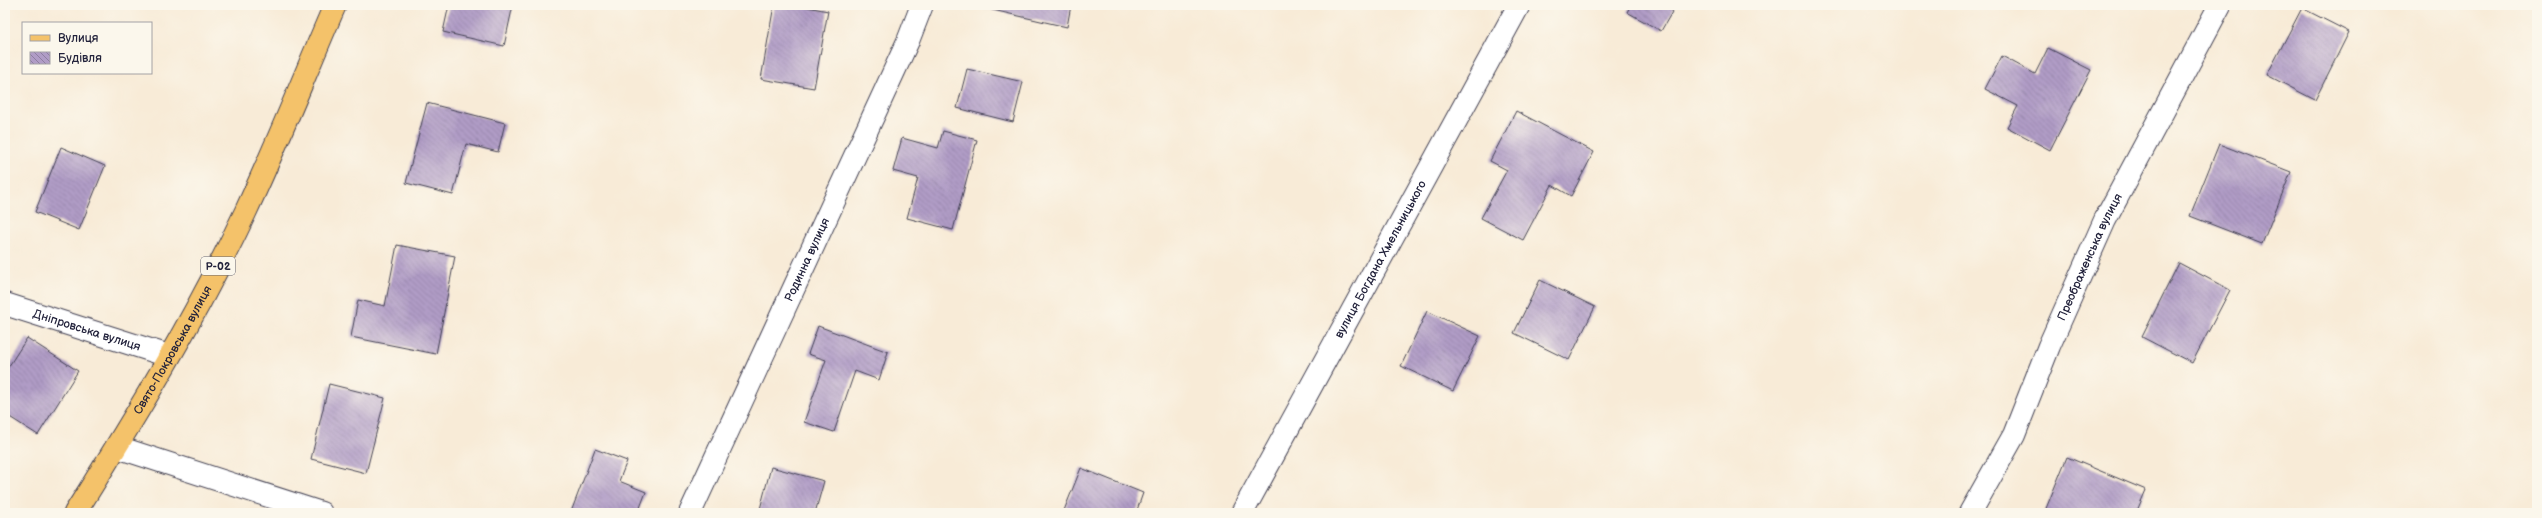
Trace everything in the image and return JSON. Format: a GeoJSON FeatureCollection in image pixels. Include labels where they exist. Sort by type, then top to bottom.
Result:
{"type":"FeatureCollection","features":[{"type":"Feature","properties":{"kind":"main road","name":"Свято-Покровська вулиця"},"geometry":{"type":"LineString","coordinates":[[75,513],[117,447],[198,306],[245,213],[335,5]]}},
{"type":"Feature","properties":{"kind":"street","name":"Родинна вулиця"},"geometry":{"type":"LineString","coordinates":[[690,513],[908,42],[922,5]]}},
{"type":"Feature","properties":{"kind":"street","name":"вулиця Богдана Хмельницького"},"geometry":{"type":"LineString","coordinates":[[1242,513],[1520,5]]}},
{"type":"Feature","properties":{"kind":"street","name":"Преображенська вулиця"},"geometry":{"type":"LineString","coordinates":[[1970,513],[2014,435],[2049,346],[2105,220],[2220,5]]}},
{"type":"Feature","properties":{"kind":"street","name":"Дніпровська вулиця"},"geometry":{"type":"LineString","coordinates":[[5,304],[169,356]]}},
{"type":"Feature","properties":{"kind":"street"},"geometry":{"type":"LineString","coordinates":[[117,447],[319,513]]}},
{"type":"Feature","properties":{"kind":"building"},"geometry":{"type":"Polygon","coordinates":[[[449,5],[513,5],[504,46],[443,32],[449,5]]]}},
{"type":"Feature","properties":{"kind":"building"},"geometry":{"type":"Polygon","coordinates":[[[774,5],[797,5],[828,11],[814,88],[761,79],[774,5]]]}},
{"type":"Feature","properties":{"kind":"building"},"geometry":{"type":"Polygon","coordinates":[[[985,5],[1071,5],[1067,27],[984,8],[985,5]]]}},
{"type":"Feature","properties":{"kind":"building"},"geometry":{"type":"Polygon","coordinates":[[[1631,5],[1676,5],[1661,31],[1627,12],[1631,5]]]}},
{"type":"Feature","properties":{"kind":"building"},"geometry":{"type":"Polygon","coordinates":[[[2302,8],[2349,32],[2315,100],[2267,75],[2302,8]]]}},
{"type":"Feature","properties":{"kind":"building"},"geometry":{"type":"Polygon","coordinates":[[[2048,48],[2091,70],[2050,150],[2007,127],[2018,106],[1985,89],[2002,56],[2035,74],[2048,48]]]}},
{"type":"Feature","properties":{"kind":"building"},"geometry":{"type":"Polygon","coordinates":[[[967,69],[1023,82],[1013,122],[957,108],[967,69]]]}},
{"type":"Feature","properties":{"kind":"building"},"geometry":{"type":"Polygon","coordinates":[[[427,103],[505,123],[498,152],[466,144],[453,195],[406,183],[427,103]]]}},
{"type":"Feature","properties":{"kind":"building"},"geometry":{"type":"Polygon","coordinates":[[[1516,111],[1594,152],[1571,196],[1552,185],[1523,240],[1481,218],[1507,170],[1490,161],[1516,111]]]}},
{"type":"Feature","properties":{"kind":"building"},"geometry":{"type":"Polygon","coordinates":[[[943,131],[977,140],[953,230],[907,218],[918,178],[893,171],[902,138],[938,148],[943,131]]]}},
{"type":"Feature","properties":{"kind":"building"},"geometry":{"type":"Polygon","coordinates":[[[2219,144],[2291,172],[2262,244],[2190,216],[2219,144]]]}},
{"type":"Feature","properties":{"kind":"building"},"geometry":{"type":"Polygon","coordinates":[[[61,147],[105,166],[79,230],[35,212],[61,147]]]}},
{"type":"Feature","properties":{"kind":"building"},"geometry":{"type":"Polygon","coordinates":[[[397,245],[455,256],[436,354],[351,337],[358,300],[385,306],[397,245]]]}},
{"type":"Feature","properties":{"kind":"building"},"geometry":{"type":"Polygon","coordinates":[[[2179,263],[2230,290],[2192,363],[2142,337],[2179,263]]]}},
{"type":"Feature","properties":{"kind":"building"},"geometry":{"type":"Polygon","coordinates":[[[1540,280],[1595,307],[1569,360],[1514,333],[1540,280]]]}},
{"type":"Feature","properties":{"kind":"building"},"geometry":{"type":"Polygon","coordinates":[[[1427,311],[1480,336],[1453,391],[1401,366],[1427,311]]]}},
{"type":"Feature","properties":{"kind":"building"},"geometry":{"type":"Polygon","coordinates":[[[818,326],[888,352],[879,380],[855,371],[834,432],[804,422],[826,360],[808,354],[818,326]]]}},
{"type":"Feature","properties":{"kind":"building"},"geometry":{"type":"Polygon","coordinates":[[[27,338],[78,371],[38,435],[5,414],[5,372],[27,338]]]}},
{"type":"Feature","properties":{"kind":"building"},"geometry":{"type":"Polygon","coordinates":[[[329,384],[385,398],[366,473],[311,459],[329,384]]]}},
{"type":"Feature","properties":{"kind":"building"},"geometry":{"type":"Polygon","coordinates":[[[595,449],[627,461],[619,481],[646,492],[638,513],[571,512],[595,449]]]}},
{"type":"Feature","properties":{"kind":"building"},"geometry":{"type":"Polygon","coordinates":[[[2067,457],[2146,490],[2136,513],[2051,513],[2045,511],[2067,457]]]}},
{"type":"Feature","properties":{"kind":"building"},"geometry":{"type":"Polygon","coordinates":[[[771,467],[824,481],[815,513],[759,513],[771,467]]]}},
{"type":"Feature","properties":{"kind":"building"},"geometry":{"type":"Polygon","coordinates":[[[1081,468],[1143,493],[1136,513],[1063,513],[1081,468]]]}}]}
